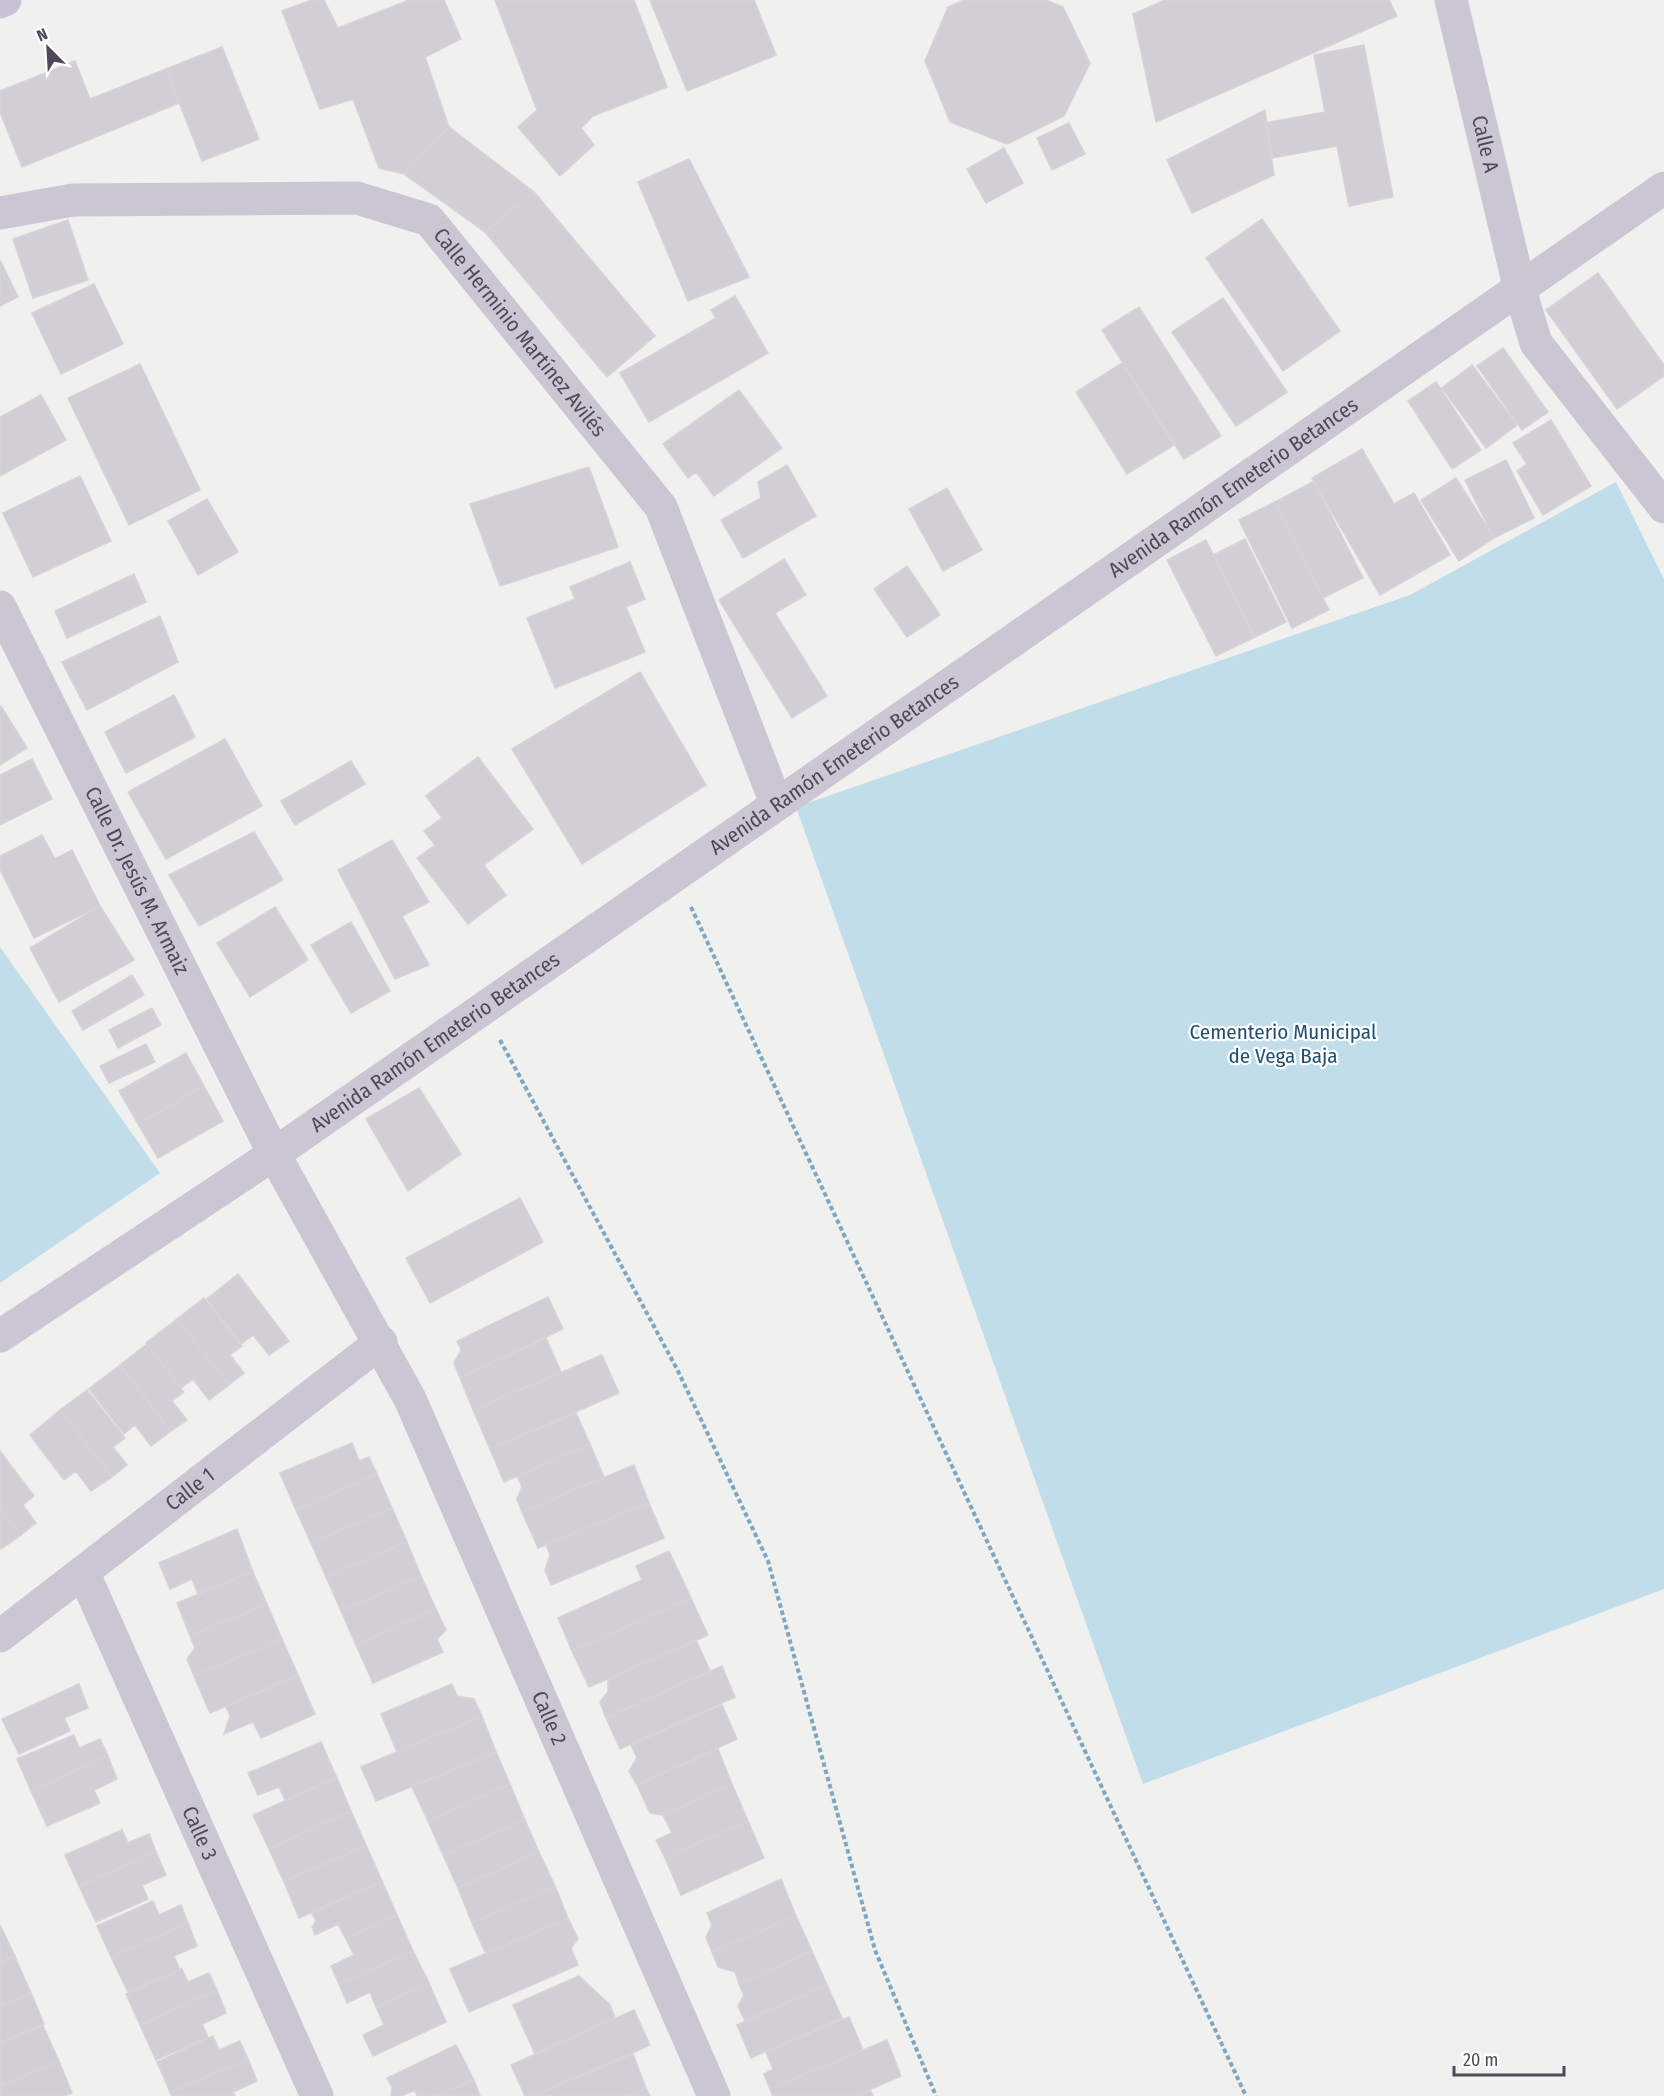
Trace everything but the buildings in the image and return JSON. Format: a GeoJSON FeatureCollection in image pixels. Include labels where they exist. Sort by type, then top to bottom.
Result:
{"type":"FeatureCollection","features":[{"type":"Feature","properties":{"kind":"main road"},"geometry":{"type":"LineString","coordinates":[[0,2],[5,0]]}},
{"type":"Feature","properties":{"kind":"street","name":"Calle A"},"geometry":{"type":"LineString","coordinates":[[1451,0],[1520,290],[1536,343],[1664,507]]}},
{"type":"Feature","properties":{"kind":"street","name":"Avenida Ramón Emeterio Betances"},"geometry":{"type":"LineString","coordinates":[[0,1336],[274,1154],[1664,188]]}},
{"type":"Feature","properties":{"kind":"street","name":"Calle Herminio Martínez Avilés"},"geometry":{"type":"LineString","coordinates":[[0,213],[73,200],[357,198],[429,220],[661,507],[776,803]]}},
{"type":"Feature","properties":{"kind":"street","name":"Calle Dr. Jesús M. Armaiz"},"geometry":{"type":"LineString","coordinates":[[0,607],[274,1154],[381,1342]]}},
{"type":"Feature","properties":{"kind":"street","name":"Calle 1"},"geometry":{"type":"LineString","coordinates":[[0,1636],[381,1342]]}},
{"type":"Feature","properties":{"kind":"street","name":"Calle 2"},"geometry":{"type":"LineString","coordinates":[[381,1342],[410,1399],[714,2096]]}},
{"type":"Feature","properties":{"kind":"street","name":"Calle 3"},"geometry":{"type":"LineString","coordinates":[[83,1572],[317,2096]]}},
{"type":"Feature","properties":{"kind":"path"},"geometry":{"type":"LineString","coordinates":[[675,874],[1246,2096]]}},
{"type":"Feature","properties":{"kind":"path"},"geometry":{"type":"LineString","coordinates":[[483,1008],[678,1371],[768,1561],[875,1950],[936,2096]]}},
{"type":"Feature","properties":{"kind":"green space","name":"Cementerio Municipal de Vega Baja"},"geometry":{"type":"Polygon","coordinates":[[[1616,482],[1664,579],[1664,1589],[1143,1784],[796,807],[1410,595],[1616,482]]]}},
{"type":"Feature","properties":{"kind":"green space"},"geometry":{"type":"Polygon","coordinates":[[[0,947],[160,1173],[0,1283],[0,947]]]}}]}
